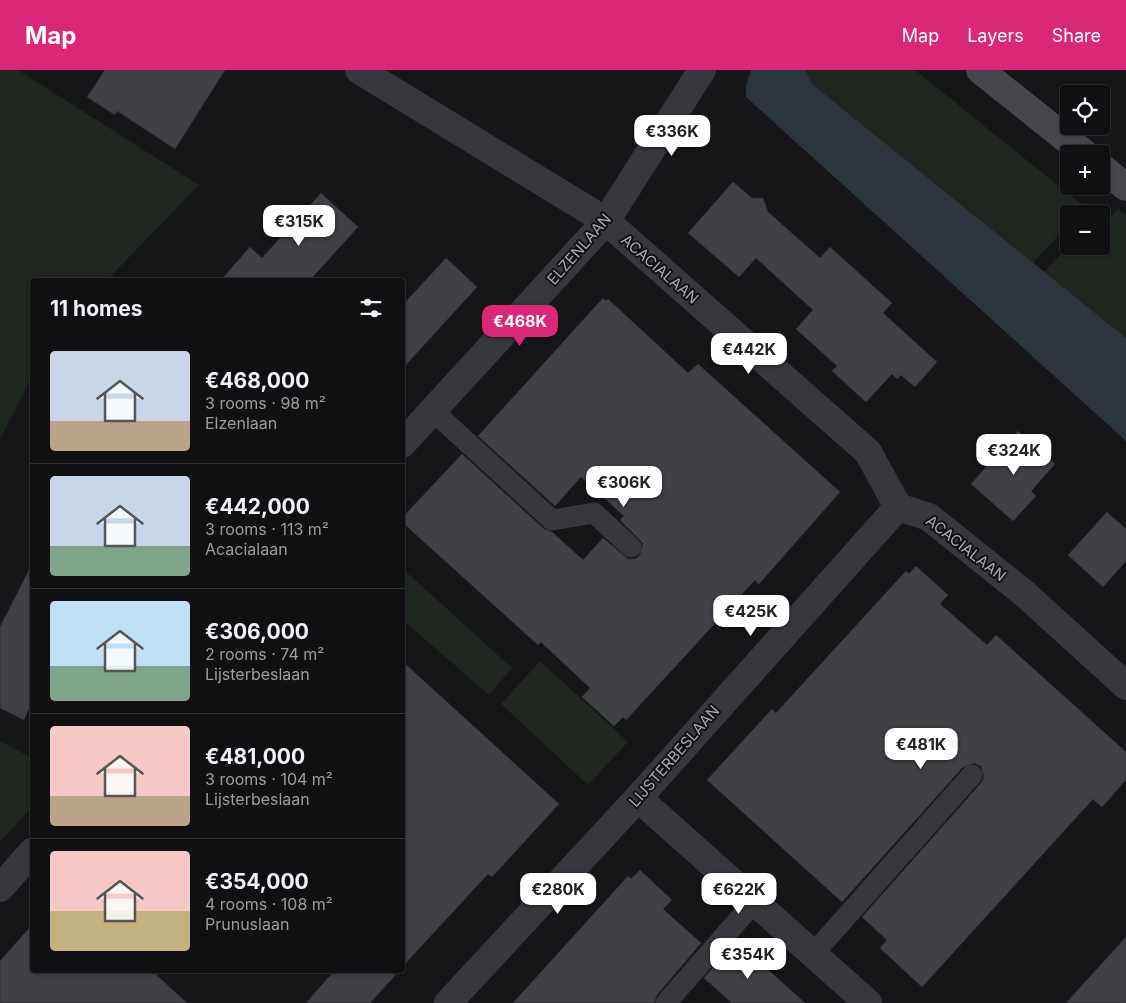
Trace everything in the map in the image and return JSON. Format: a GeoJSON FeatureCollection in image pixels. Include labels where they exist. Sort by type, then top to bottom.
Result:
{"type":"FeatureCollection","features":[{"type":"Feature","properties":{"kind":"street","name":"ACACIALAAN"},"geometry":{"type":"LineString","coordinates":[[360,70],[606,221],[868,452],[898,507],[929,517],[1025,594],[1126,686]]}},
{"type":"Feature","properties":{"kind":"street","name":"ELZENLAAN"},"geometry":{"type":"LineString","coordinates":[[405,441],[606,221],[702,70]]}},
{"type":"Feature","properties":{"kind":"street"},"geometry":{"type":"LineString","coordinates":[[980,70],[1074,145]]}},
{"type":"Feature","properties":{"kind":"street"},"geometry":{"type":"LineString","coordinates":[[1110,174],[1126,187]]}},
{"type":"Feature","properties":{"kind":"street","name":"LIJSTERBESLAAN"},"geometry":{"type":"LineString","coordinates":[[448,1003],[638,798],[898,507]]}},
{"type":"Feature","properties":{"kind":"street"},"geometry":{"type":"LineString","coordinates":[[638,798],[868,1003]]}},
{"type":"Feature","properties":{"kind":"street"},"geometry":{"type":"LineString","coordinates":[[0,888],[30,854]]}},
{"type":"Feature","properties":{"kind":"lane"},"geometry":{"type":"LineString","coordinates":[[433,411],[552,520],[594,513],[632,547]]}},
{"type":"Feature","properties":{"kind":"lane"},"geometry":{"type":"LineString","coordinates":[[813,954],[972,774]]}},
{"type":"Feature","properties":{"kind":"lane"},"geometry":{"type":"LineString","coordinates":[[666,1003],[755,901]]}},
{"type":"Feature","properties":{"kind":"shaded area"},"geometry":{"type":"Polygon","coordinates":[[[0,70],[18,70],[199,185],[109,278],[30,278],[30,381],[0,439],[0,70]]]}},
{"type":"Feature","properties":{"kind":"shaded area"},"geometry":{"type":"Polygon","coordinates":[[[751,70],[805,70],[812,84],[1126,338],[1126,441],[746,97],[746,85],[751,70]]]}},
{"type":"Feature","properties":{"kind":"shaded area"},"geometry":{"type":"Polygon","coordinates":[[[805,70],[915,70],[1060,187],[1060,195],[1070,195],[1083,205],[1060,205],[1060,234],[1033,263],[812,84],[805,70]]]}},
{"type":"Feature","properties":{"kind":"shaded area"},"geometry":{"type":"Polygon","coordinates":[[[1118,208],[1126,215],[1126,338],[1044,272],[1060,255],[1110,255],[1110,218],[1118,208]]]}},
{"type":"Feature","properties":{"kind":"shaded area"},"geometry":{"type":"Polygon","coordinates":[[[405,571],[512,668],[489,695],[405,622],[405,571]]]}},
{"type":"Feature","properties":{"kind":"shaded area"},"geometry":{"type":"Polygon","coordinates":[[[540,661],[628,742],[588,785],[501,704],[540,661]]]}},
{"type":"Feature","properties":{"kind":"shaded area"},"geometry":{"type":"Polygon","coordinates":[[[0,741],[30,757],[30,809],[0,842],[0,741]]]}},
{"type":"Feature","properties":{"kind":"building"},"geometry":{"type":"Polygon","coordinates":[[[105,70],[225,70],[175,149],[117,111],[115,115],[87,97],[105,70]]]}},
{"type":"Feature","properties":{"kind":"building"},"geometry":{"type":"Polygon","coordinates":[[[733,182],[752,198],[763,198],[768,212],[820,258],[830,247],[892,303],[883,313],[937,362],[915,387],[901,375],[897,379],[892,374],[866,402],[832,371],[837,366],[796,329],[813,310],[756,258],[739,277],[688,233],[733,182]]]}},
{"type":"Feature","properties":{"kind":"building"},"geometry":{"type":"Polygon","coordinates":[[[321,193],[358,227],[312,278],[223,278],[250,247],[262,258],[321,193]]]}},
{"type":"Feature","properties":{"kind":"building"},"geometry":{"type":"Polygon","coordinates":[[[446,258],[477,287],[405,366],[405,303],[446,258]]]}},
{"type":"Feature","properties":{"kind":"building"},"geometry":{"type":"Polygon","coordinates":[[[603,298],[606,301],[608,299],[688,373],[698,364],[840,492],[759,584],[755,580],[626,720],[623,717],[614,726],[582,697],[590,688],[541,642],[538,645],[405,525],[405,515],[462,454],[544,529],[552,532],[583,560],[603,538],[628,559],[635,559],[640,555],[643,543],[620,520],[624,516],[581,477],[555,506],[478,436],[603,298]]]}},
{"type":"Feature","properties":{"kind":"building"},"geometry":{"type":"Polygon","coordinates":[[[1018,431],[1055,464],[1031,491],[1036,496],[1013,521],[971,484],[1018,431]]]}},
{"type":"Feature","properties":{"kind":"building"},"geometry":{"type":"Polygon","coordinates":[[[1107,512],[1126,529],[1126,561],[1103,587],[1068,555],[1107,512]]]}},
{"type":"Feature","properties":{"kind":"building"},"geometry":{"type":"Polygon","coordinates":[[[916,566],[948,595],[940,604],[987,645],[996,635],[1126,752],[1126,780],[1102,807],[1093,799],[922,987],[880,948],[887,940],[862,917],[981,783],[984,777],[981,766],[974,763],[963,767],[842,902],[707,780],[772,709],[776,713],[906,571],[909,574],[916,566]]]}},
{"type":"Feature","properties":{"kind":"building"},"geometry":{"type":"Polygon","coordinates":[[[30,568],[30,706],[24,720],[0,708],[0,627],[30,568]]]}},
{"type":"Feature","properties":{"kind":"building"},"geometry":{"type":"Polygon","coordinates":[[[405,664],[559,804],[492,877],[488,874],[405,964],[405,664]]]}},
{"type":"Feature","properties":{"kind":"building"},"geometry":{"type":"Polygon","coordinates":[[[640,870],[672,900],[663,909],[701,943],[657,995],[654,1003],[513,1003],[628,876],[631,879],[640,870]]]}},
{"type":"Feature","properties":{"kind":"building"},"geometry":{"type":"Polygon","coordinates":[[[30,927],[30,973],[154,973],[187,1003],[0,1003],[0,961],[30,927]]]}},
{"type":"Feature","properties":{"kind":"building"},"geometry":{"type":"Polygon","coordinates":[[[1126,937],[1126,1003],[1066,1003],[1126,937]]]}},
{"type":"Feature","properties":{"kind":"building"},"geometry":{"type":"Polygon","coordinates":[[[733,945],[740,951],[744,948],[805,1003],[732,1003],[704,978],[733,945]]]}},
{"type":"Feature","properties":{"kind":"building"},"geometry":{"type":"Polygon","coordinates":[[[332,973],[397,973],[370,1003],[306,1003],[332,973]]]}}]}
